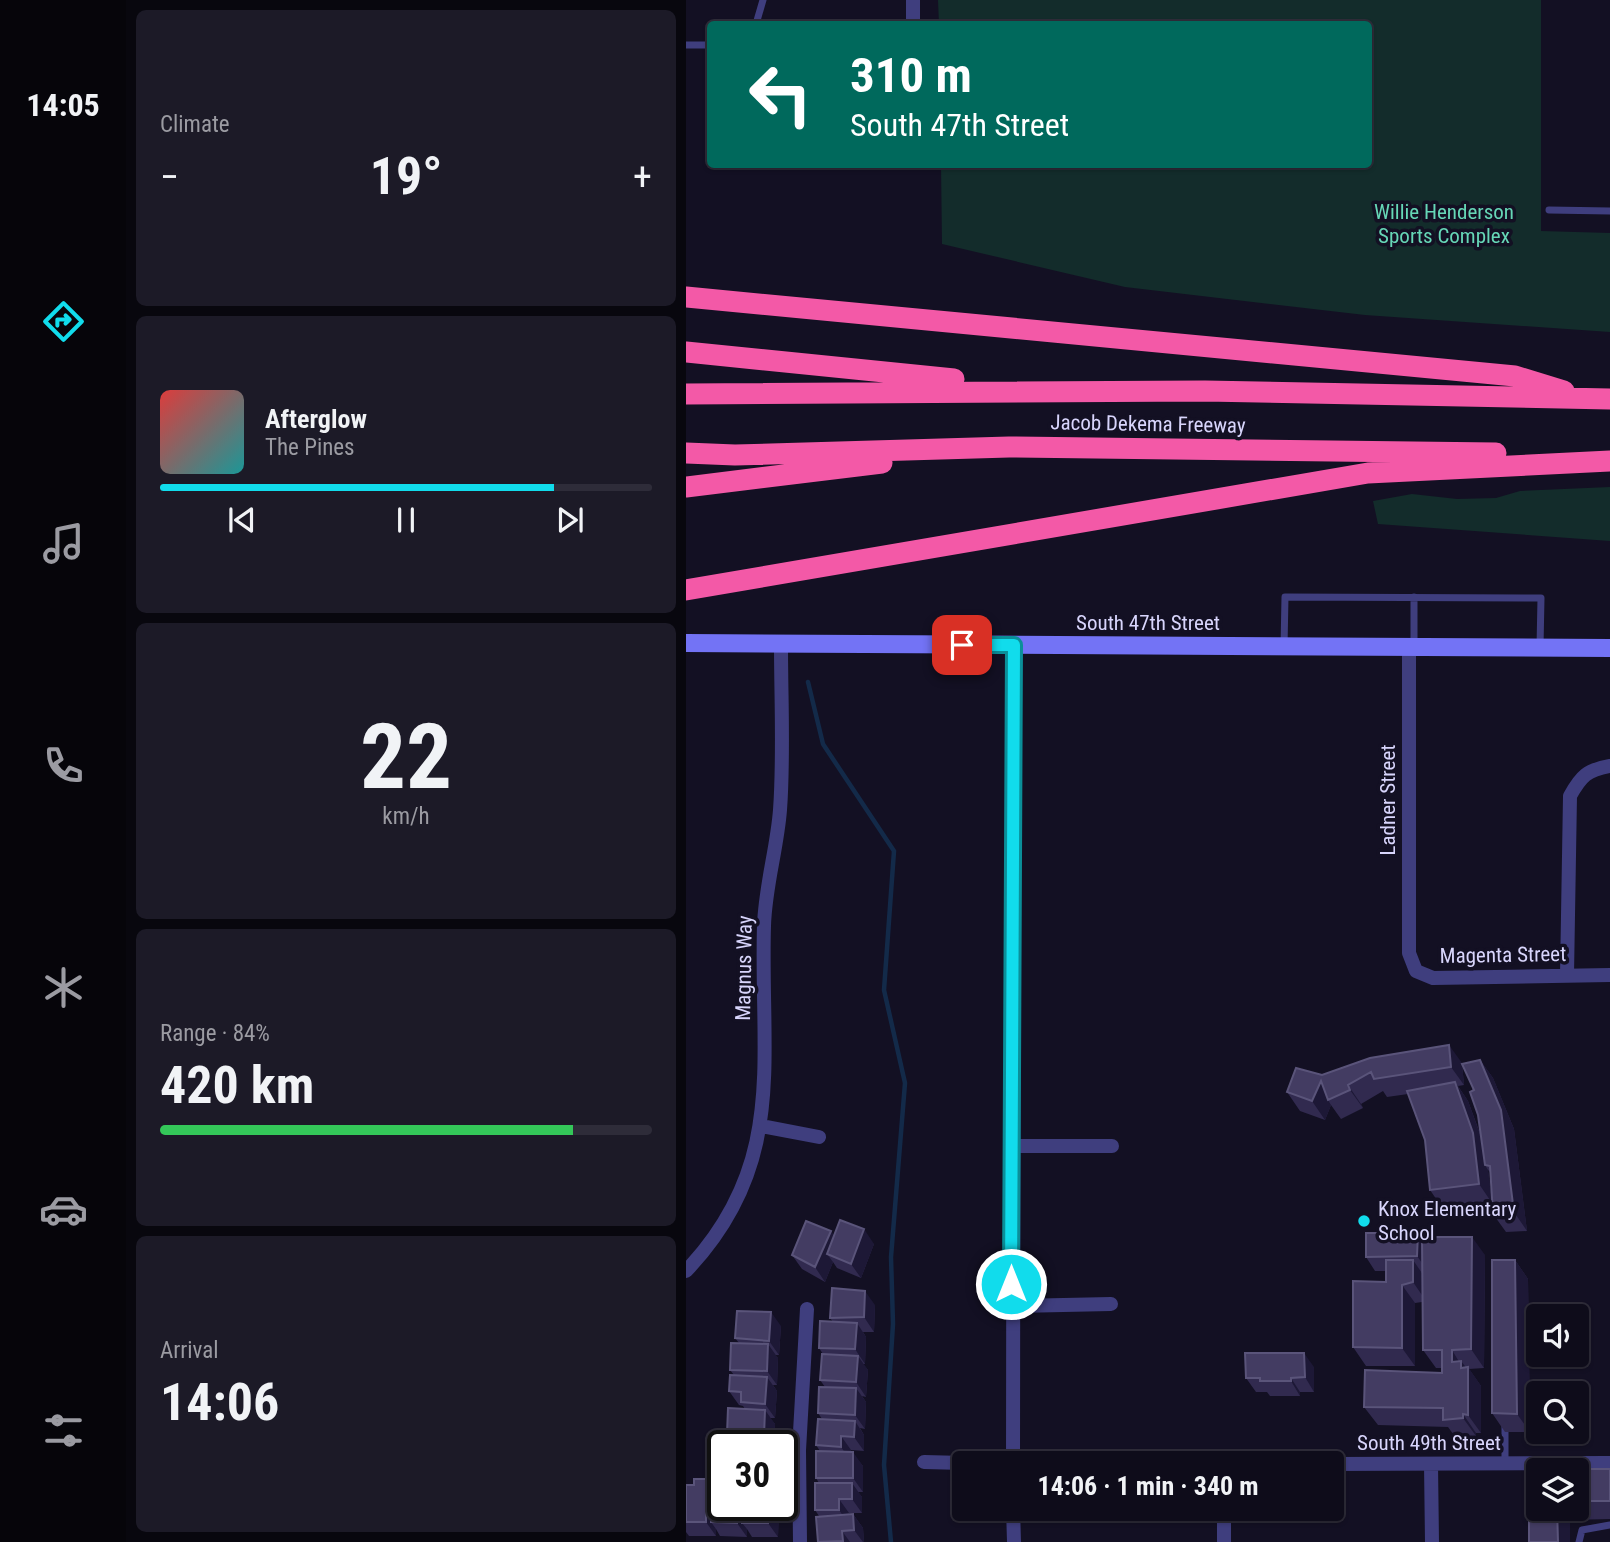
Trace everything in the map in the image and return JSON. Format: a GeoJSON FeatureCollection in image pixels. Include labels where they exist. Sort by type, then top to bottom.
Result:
{"type":"FeatureCollection","features":[{"type":"Feature","properties":{"kind":"highway"},"geometry":{"type":"LineString","coordinates":[[686,297],[1515,376],[1600,399]]}},
{"type":"Feature","properties":{"kind":"highway"},"geometry":{"type":"LineString","coordinates":[[686,352],[936,379],[1205,391]]}},
{"type":"Feature","properties":{"kind":"highway","name":"Jacob Dekema Freeway"},"geometry":{"type":"LineString","coordinates":[[686,394],[1205,391],[1600,399]]}},
{"type":"Feature","properties":{"kind":"highway"},"geometry":{"type":"LineString","coordinates":[[686,487],[1009,447]]}},
{"type":"Feature","properties":{"kind":"highway","name":"Jacob Dekema Freeway"},"geometry":{"type":"LineString","coordinates":[[686,453],[735,455],[1009,447],[1610,455]]}},
{"type":"Feature","properties":{"kind":"highway"},"geometry":{"type":"LineString","coordinates":[[686,590],[885,558],[1368,473],[1610,461]]}},
{"type":"Feature","properties":{"kind":"main road","name":"South 47th Street"},"geometry":{"type":"LineString","coordinates":[[686,643],[1610,648]]}},
{"type":"Feature","properties":{"kind":"street"},"geometry":{"type":"LineString","coordinates":[[913,0],[913,21]]}},
{"type":"Feature","properties":{"kind":"street","name":"Magnus Way"},"geometry":{"type":"LineString","coordinates":[[686,1271],[709,1247],[738,1202],[762,1126],[764,923],[780,809],[781,645]]}},
{"type":"Feature","properties":{"kind":"street"},"geometry":{"type":"LineString","coordinates":[[1013,1451],[1014,645]]}},
{"type":"Feature","properties":{"kind":"street","name":"Ladner Street"},"geometry":{"type":"LineString","coordinates":[[1409,953],[1411,647]]}},
{"type":"Feature","properties":{"kind":"street"},"geometry":{"type":"LineString","coordinates":[[1567,975],[1570,796],[1580,777],[1589,770],[1610,766]]}},
{"type":"Feature","properties":{"kind":"street","name":"Magenta Street"},"geometry":{"type":"LineString","coordinates":[[1409,953],[1416,971],[1433,978],[1610,975]]}},
{"type":"Feature","properties":{"kind":"street"},"geometry":{"type":"LineString","coordinates":[[762,1126],[819,1137]]}},
{"type":"Feature","properties":{"kind":"street"},"geometry":{"type":"LineString","coordinates":[[1012,1146],[1112,1146]]}},
{"type":"Feature","properties":{"kind":"street"},"geometry":{"type":"LineString","coordinates":[[1011,1306],[1111,1304]]}},
{"type":"Feature","properties":{"kind":"street"},"geometry":{"type":"LineString","coordinates":[[800,1542],[799,1450],[807,1309]]}},
{"type":"Feature","properties":{"kind":"street"},"geometry":{"type":"LineString","coordinates":[[924,1462],[952,1463]]}},
{"type":"Feature","properties":{"kind":"street","name":"South 49th Street"},"geometry":{"type":"LineString","coordinates":[[1344,1464],[1610,1463]]}},
{"type":"Feature","properties":{"kind":"street"},"geometry":{"type":"LineString","coordinates":[[1431,1464],[1432,1542]]}},
{"type":"Feature","properties":{"kind":"street"},"geometry":{"type":"LineString","coordinates":[[1013,1521],[1014,1542]]}},
{"type":"Feature","properties":{"kind":"street"},"geometry":{"type":"LineString","coordinates":[[1224,1521],[1224,1542]]}},
{"type":"Feature","properties":{"kind":"lane"},"geometry":{"type":"LineString","coordinates":[[757,21],[763,0]]}},
{"type":"Feature","properties":{"kind":"lane"},"geometry":{"type":"LineString","coordinates":[[686,45],[707,45]]}},
{"type":"Feature","properties":{"kind":"lane"},"geometry":{"type":"LineString","coordinates":[[1549,210],[1610,211]]}},
{"type":"Feature","properties":{"kind":"lane"},"geometry":{"type":"LineString","coordinates":[[1284,647],[1286,597],[1414,597],[1541,598],[1540,648]]}},
{"type":"Feature","properties":{"kind":"lane"},"geometry":{"type":"LineString","coordinates":[[1411,647],[1414,597]]}},
{"type":"Feature","properties":{"kind":"lane"},"geometry":{"type":"LineString","coordinates":[[1505,1409],[1505,1463]]}},
{"type":"Feature","properties":{"kind":"lane"},"geometry":{"type":"LineString","coordinates":[[1579,1542],[1582,1530],[1610,1525]]}},
{"type":"Feature","properties":{"kind":"green space","name":"Willie Henderson Sports Complex"},"geometry":{"type":"Polygon","coordinates":[[[938,0],[1541,0],[1541,231],[1610,233],[1610,332],[1365,315],[1125,287],[942,244],[941,168],[1372,168],[1372,21],[939,21],[938,0]]]}},
{"type":"Feature","properties":{"kind":"green space"},"geometry":{"type":"Polygon","coordinates":[[[1610,487],[1610,541],[1378,524],[1373,501],[1412,494],[1457,499],[1496,498],[1520,491],[1610,487]]]}},
{"type":"Feature","properties":{"kind":"building"},"geometry":{"type":"Polygon","coordinates":[[[1449,1045],[1451,1067],[1374,1079],[1371,1072],[1348,1085],[1350,1090],[1328,1100],[1321,1081],[1312,1101],[1287,1092],[1296,1068],[1322,1075],[1370,1058],[1449,1045]]]}},
{"type":"Feature","properties":{"kind":"building"},"geometry":{"type":"Polygon","coordinates":[[[1480,1060],[1501,1110],[1514,1212],[1493,1214],[1490,1166],[1485,1165],[1478,1115],[1470,1092],[1474,1090],[1462,1064],[1480,1060]]]}},
{"type":"Feature","properties":{"kind":"building"},"geometry":{"type":"Polygon","coordinates":[[[1455,1082],[1473,1133],[1479,1184],[1430,1190],[1425,1140],[1407,1091],[1455,1082]]]}},
{"type":"Feature","properties":{"kind":"building"},"geometry":{"type":"Polygon","coordinates":[[[840,1220],[864,1229],[851,1264],[827,1254],[840,1220]]]}},
{"type":"Feature","properties":{"kind":"building"},"geometry":{"type":"Polygon","coordinates":[[[806,1221],[831,1231],[815,1267],[792,1255],[806,1221]]]}},
{"type":"Feature","properties":{"kind":"building"},"geometry":{"type":"Polygon","coordinates":[[[1366,1233],[1418,1233],[1417,1256],[1366,1257],[1366,1233]]]}},
{"type":"Feature","properties":{"kind":"building"},"geometry":{"type":"Polygon","coordinates":[[[1422,1237],[1472,1237],[1471,1349],[1452,1350],[1452,1362],[1461,1361],[1461,1368],[1468,1367],[1468,1415],[1463,1414],[1463,1418],[1443,1420],[1443,1408],[1364,1407],[1365,1370],[1442,1373],[1442,1350],[1423,1350],[1422,1237]]]}},
{"type":"Feature","properties":{"kind":"building"},"geometry":{"type":"Polygon","coordinates":[[[1386,1260],[1413,1260],[1413,1282],[1402,1285],[1402,1348],[1353,1347],[1353,1281],[1386,1282],[1386,1260]]]}},
{"type":"Feature","properties":{"kind":"building"},"geometry":{"type":"Polygon","coordinates":[[[1492,1260],[1515,1260],[1517,1414],[1492,1413],[1492,1260]]]}},
{"type":"Feature","properties":{"kind":"building"},"geometry":{"type":"Polygon","coordinates":[[[832,1288],[865,1291],[864,1317],[830,1318],[832,1288]]]}},
{"type":"Feature","properties":{"kind":"building"},"geometry":{"type":"Polygon","coordinates":[[[737,1311],[771,1312],[769,1341],[735,1338],[737,1311]]]}},
{"type":"Feature","properties":{"kind":"building"},"geometry":{"type":"Polygon","coordinates":[[[820,1321],[857,1323],[855,1349],[819,1348],[820,1321]]]}},
{"type":"Feature","properties":{"kind":"building"},"geometry":{"type":"Polygon","coordinates":[[[731,1343],[768,1344],[767,1371],[730,1370],[731,1343]]]}},
{"type":"Feature","properties":{"kind":"building"},"geometry":{"type":"Polygon","coordinates":[[[1245,1353],[1304,1353],[1305,1377],[1291,1378],[1291,1381],[1246,1378],[1245,1353]]]}},
{"type":"Feature","properties":{"kind":"building"},"geometry":{"type":"Polygon","coordinates":[[[822,1354],[858,1356],[856,1382],[820,1380],[822,1354]]]}},
{"type":"Feature","properties":{"kind":"building"},"geometry":{"type":"Polygon","coordinates":[[[730,1375],[767,1377],[765,1404],[741,1402],[741,1392],[729,1391],[730,1375]]]}},
{"type":"Feature","properties":{"kind":"building"},"geometry":{"type":"Polygon","coordinates":[[[819,1387],[856,1388],[855,1415],[818,1413],[819,1387]]]}},
{"type":"Feature","properties":{"kind":"building"},"geometry":{"type":"Polygon","coordinates":[[[728,1408],[765,1410],[764,1430],[727,1430],[728,1408]]]}},
{"type":"Feature","properties":{"kind":"building"},"geometry":{"type":"Polygon","coordinates":[[[818,1419],[855,1421],[854,1437],[841,1436],[841,1447],[816,1445],[818,1419]]]}},
{"type":"Feature","properties":{"kind":"building"},"geometry":{"type":"Polygon","coordinates":[[[816,1451],[853,1452],[853,1478],[816,1478],[816,1451]]]}},
{"type":"Feature","properties":{"kind":"building"},"geometry":{"type":"Polygon","coordinates":[[[1589,1469],[1610,1469],[1610,1501],[1589,1501],[1589,1469]]]}},
{"type":"Feature","properties":{"kind":"building"},"geometry":{"type":"Polygon","coordinates":[[[694,1479],[706,1479],[706,1522],[686,1522],[686,1485],[694,1485],[694,1479]]]}},
{"type":"Feature","properties":{"kind":"building"},"geometry":{"type":"Polygon","coordinates":[[[815,1483],[852,1483],[852,1499],[839,1499],[839,1510],[815,1510],[815,1483]]]}},
{"type":"Feature","properties":{"kind":"building"},"geometry":{"type":"Polygon","coordinates":[[[853,1514],[854,1530],[842,1531],[843,1541],[818,1542],[816,1517],[853,1514]]]}},
{"type":"Feature","properties":{"kind":"building"},"geometry":{"type":"Polygon","coordinates":[[[737,1521],[737,1523],[711,1522],[737,1521]]]}},
{"type":"Feature","properties":{"kind":"building"},"geometry":{"type":"Polygon","coordinates":[[[742,1521],[768,1521],[768,1523],[742,1521]]]}},
{"type":"Feature","properties":{"kind":"building"},"geometry":{"type":"Polygon","coordinates":[[[1529,1521],[1557,1521],[1558,1542],[1529,1542],[1529,1521]]]}},
{"type":"Feature","properties":{"kind":"waterway"},"geometry":{"type":"LineString","coordinates":[[808,682],[823,744],[894,851],[884,990],[905,1083],[891,1257],[893,1324],[884,1465],[891,1542]]}},
{"type":"Feature","properties":{"kind":"place","name":"Knox Elementary School"},"geometry":{"type":"Point","coordinates":[1364,1221]}},
{"type":"Feature","properties":{"kind":"route"},"geometry":{"type":"LineString","coordinates":[[962,645],[1014,645],[1011,1284]]}}]}
